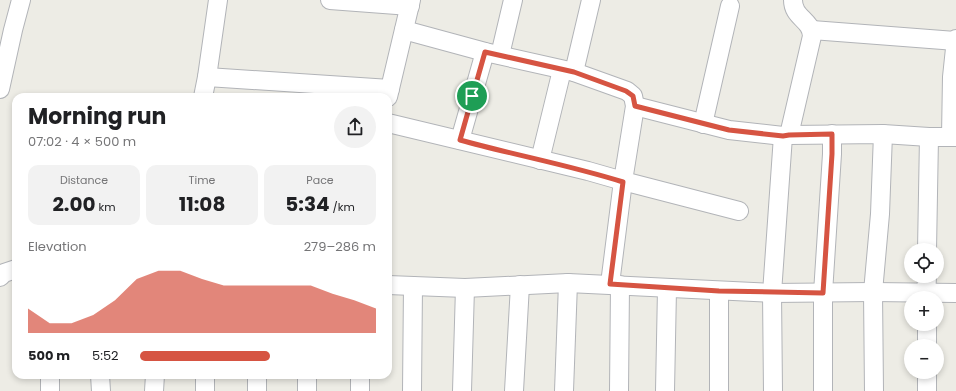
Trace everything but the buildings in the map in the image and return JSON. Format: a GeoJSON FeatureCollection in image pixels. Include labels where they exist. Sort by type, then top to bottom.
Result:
{"type":"FeatureCollection","features":[{"type":"Feature","properties":{"kind":"street"},"geometry":{"type":"LineString","coordinates":[[0,89],[21,0]]}},
{"type":"Feature","properties":{"kind":"street"},"geometry":{"type":"LineString","coordinates":[[204,93],[218,0]]}},
{"type":"Feature","properties":{"kind":"street"},"geometry":{"type":"LineString","coordinates":[[207,77],[389,93],[411,3],[330,0]]}},
{"type":"Feature","properties":{"kind":"street"},"geometry":{"type":"LineString","coordinates":[[460,140],[513,0]]}},
{"type":"Feature","properties":{"kind":"street"},"geometry":{"type":"LineString","coordinates":[[540,160],[591,0]]}},
{"type":"Feature","properties":{"kind":"street"},"geometry":{"type":"LineString","coordinates":[[773,391],[772,293],[786,135],[812,36],[810,25],[795,11],[793,0]]}},
{"type":"Feature","properties":{"kind":"street"},"geometry":{"type":"LineString","coordinates":[[703,124],[730,6]]}},
{"type":"Feature","properties":{"kind":"street"},"geometry":{"type":"LineString","coordinates":[[404,30],[492,54],[568,71],[626,91],[633,96],[635,106],[623,182],[615,285],[619,391]]}},
{"type":"Feature","properties":{"kind":"street"},"geometry":{"type":"LineString","coordinates":[[635,106],[729,130],[786,135],[883,134],[953,137],[952,77],[956,40],[812,30]]}},
{"type":"Feature","properties":{"kind":"street"},"geometry":{"type":"LineString","coordinates":[[392,124],[588,171],[623,182],[739,211]]}},
{"type":"Feature","properties":{"kind":"street"},"geometry":{"type":"LineString","coordinates":[[823,391],[823,293],[832,134]]}},
{"type":"Feature","properties":{"kind":"street"},"geometry":{"type":"LineString","coordinates":[[874,391],[873,292],[880,214],[883,134]]}},
{"type":"Feature","properties":{"kind":"street"},"geometry":{"type":"LineString","coordinates":[[927,243],[929,137]]}},
{"type":"Feature","properties":{"kind":"street"},"geometry":{"type":"LineString","coordinates":[[0,277],[4,273],[12,270]]}},
{"type":"Feature","properties":{"kind":"street"},"geometry":{"type":"LineString","coordinates":[[564,391],[568,283]]}},
{"type":"Feature","properties":{"kind":"street"},"geometry":{"type":"LineString","coordinates":[[392,284],[465,288],[568,283],[772,293],[873,292],[926,289],[956,294]]}},
{"type":"Feature","properties":{"kind":"street"},"geometry":{"type":"LineString","coordinates":[[514,391],[520,285]]}},
{"type":"Feature","properties":{"kind":"street"},"geometry":{"type":"LineString","coordinates":[[412,391],[413,286]]}},
{"type":"Feature","properties":{"kind":"street"},"geometry":{"type":"LineString","coordinates":[[462,391],[465,288]]}},
{"type":"Feature","properties":{"kind":"street"},"geometry":{"type":"LineString","coordinates":[[666,391],[667,288]]}},
{"type":"Feature","properties":{"kind":"street"},"geometry":{"type":"LineString","coordinates":[[719,291],[719,391]]}},
{"type":"Feature","properties":{"kind":"street"},"geometry":{"type":"LineString","coordinates":[[50,379],[50,391]]}},
{"type":"Feature","properties":{"kind":"street"},"geometry":{"type":"LineString","coordinates":[[100,379],[100,391]]}},
{"type":"Feature","properties":{"kind":"street"},"geometry":{"type":"LineString","coordinates":[[154,379],[154,391]]}},
{"type":"Feature","properties":{"kind":"street"},"geometry":{"type":"LineString","coordinates":[[205,379],[205,391]]}},
{"type":"Feature","properties":{"kind":"street"},"geometry":{"type":"LineString","coordinates":[[257,379],[257,391]]}},
{"type":"Feature","properties":{"kind":"street"},"geometry":{"type":"LineString","coordinates":[[307,391],[308,379]]}},
{"type":"Feature","properties":{"kind":"street"},"geometry":{"type":"LineString","coordinates":[[360,379],[360,391]]}},
{"type":"Feature","properties":{"kind":"street"},"geometry":{"type":"LineString","coordinates":[[927,379],[927,391]]}},
{"type":"Feature","properties":{"kind":"route"},"geometry":{"type":"LineString","coordinates":[[485,52],[574,72],[626,91],[633,96],[635,106],[729,130],[783,136],[832,134],[823,293],[719,291],[610,284],[623,182],[561,164],[460,140],[472,96],[485,52]]}}]}
